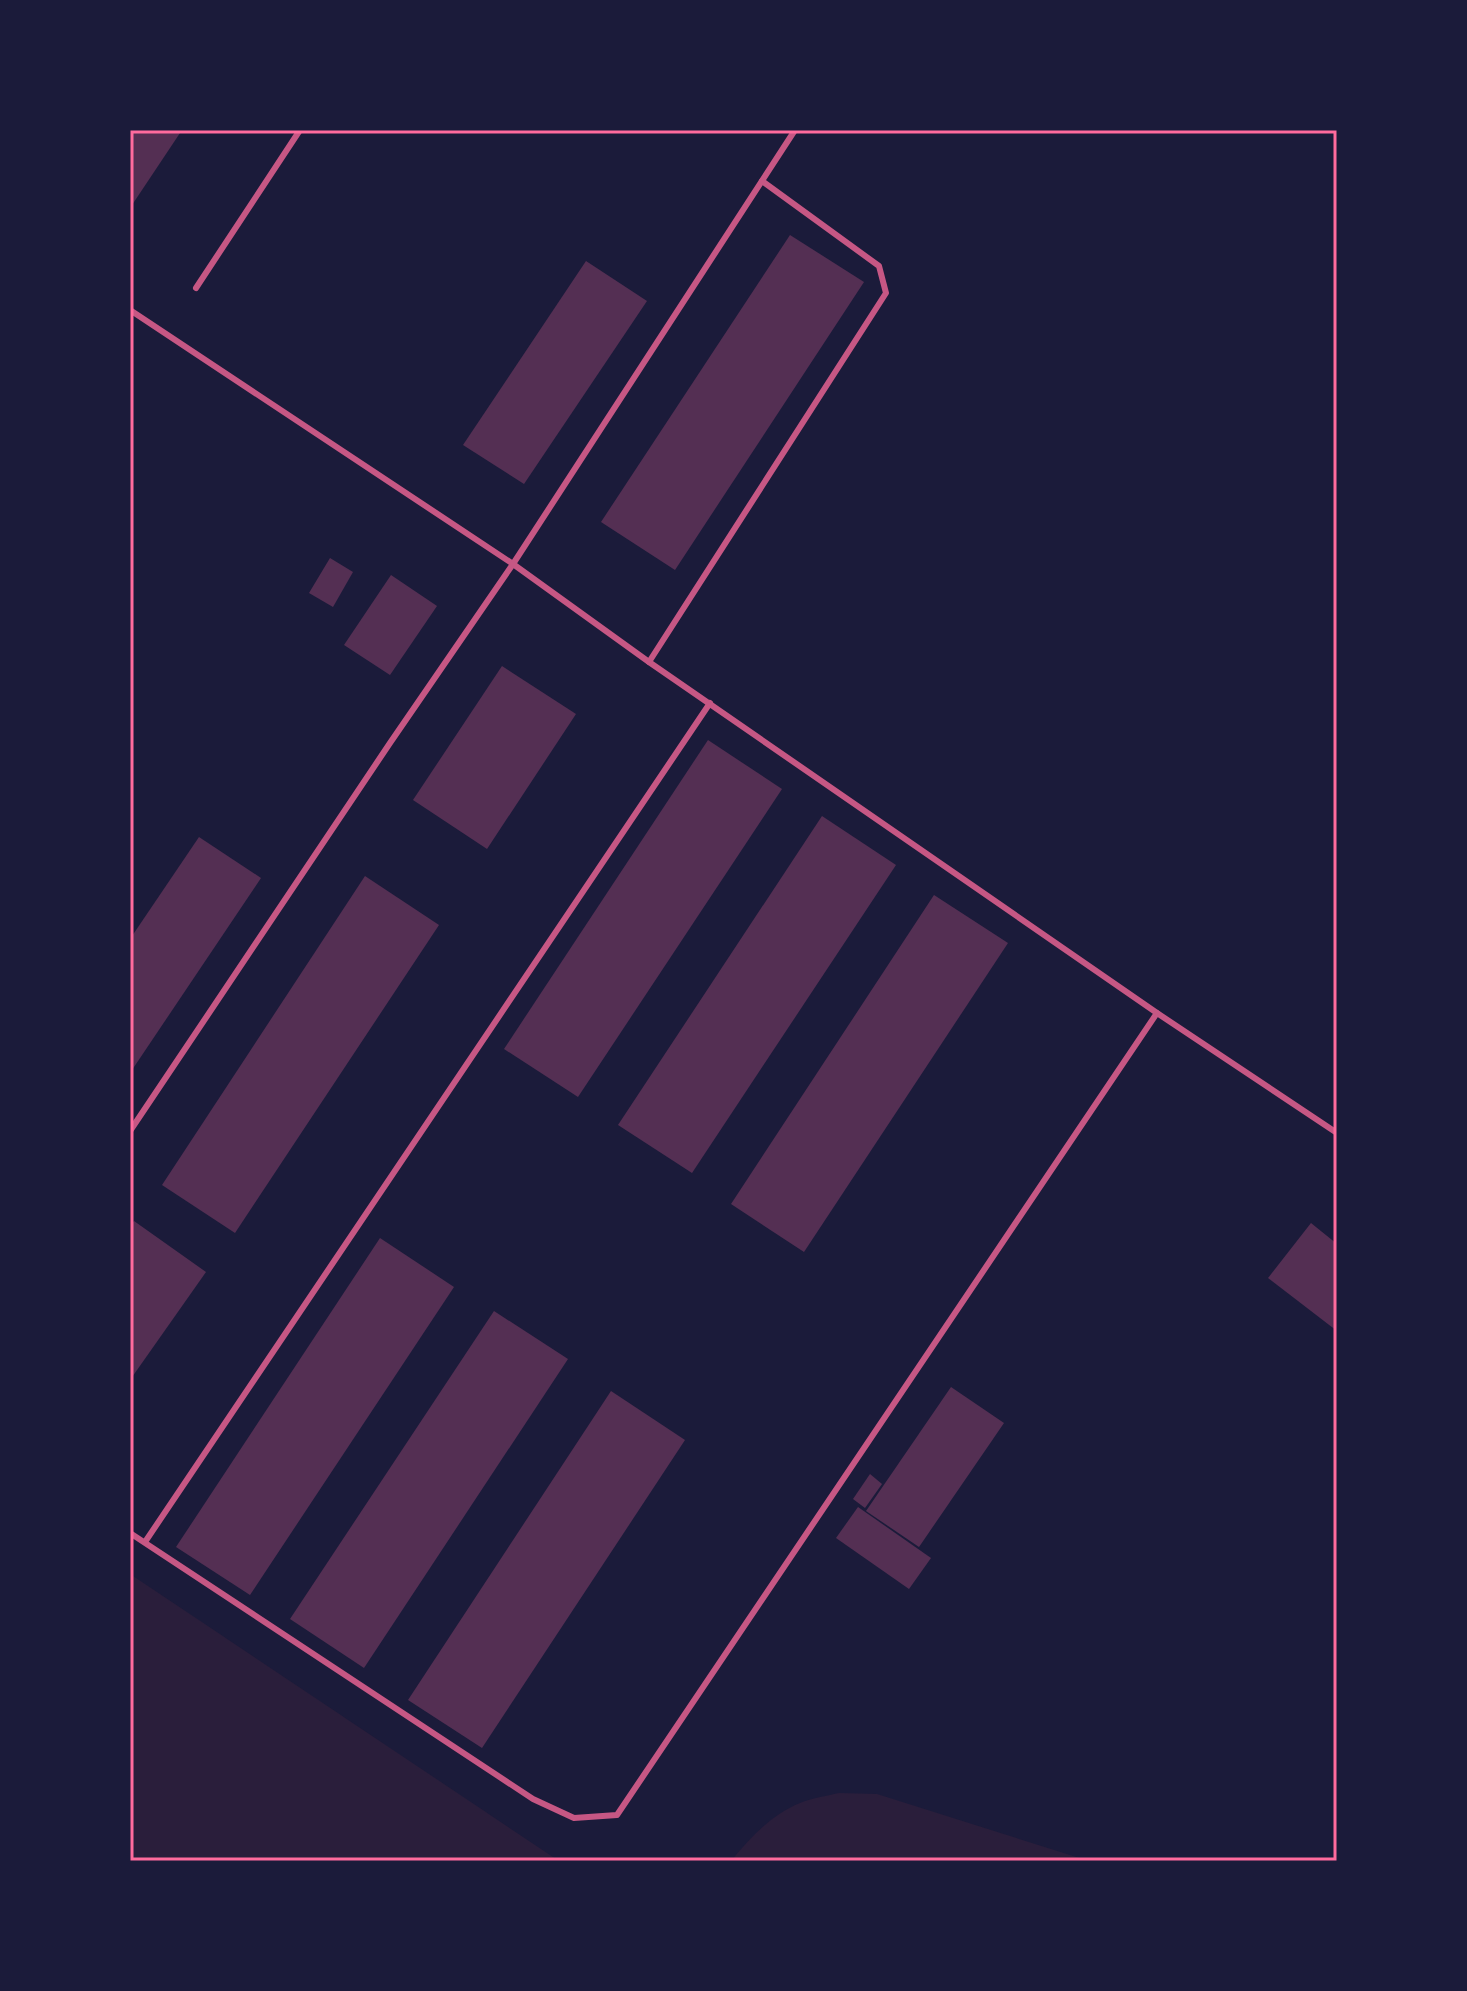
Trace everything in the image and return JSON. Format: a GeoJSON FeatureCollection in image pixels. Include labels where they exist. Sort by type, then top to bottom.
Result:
{"type":"FeatureCollection","features":[{"type":"Feature","properties":{"kind":"lane"},"geometry":{"type":"LineString","coordinates":[[196,288],[300,130]]}},
{"type":"Feature","properties":{"kind":"lane"},"geometry":{"type":"LineString","coordinates":[[130,1131],[513,564],[795,130]]}},
{"type":"Feature","properties":{"kind":"lane"},"geometry":{"type":"LineString","coordinates":[[649,662],[886,293],[879,266],[762,181]]}},
{"type":"Feature","properties":{"kind":"lane"},"geometry":{"type":"LineString","coordinates":[[130,310],[513,564],[649,662],[1157,1013],[1337,1133]]}},
{"type":"Feature","properties":{"kind":"lane"},"geometry":{"type":"LineString","coordinates":[[145,1542],[710,703]]}},
{"type":"Feature","properties":{"kind":"lane"},"geometry":{"type":"LineString","coordinates":[[130,1533],[533,1799],[574,1818],[617,1815],[1157,1013]]}},
{"type":"Feature","properties":{"kind":"shaded area"},"geometry":{"type":"Polygon","coordinates":[[[130,1574],[559,1861],[130,1861],[130,1574]]]}},
{"type":"Feature","properties":{"kind":"shaded area"},"geometry":{"type":"Polygon","coordinates":[[[839,1793],[877,1794],[1089,1861],[731,1861],[754,1835],[780,1814],[805,1801],[839,1793]]]}},
{"type":"Feature","properties":{"kind":"building"},"geometry":{"type":"Polygon","coordinates":[[[130,130],[182,130],[130,208],[130,130]]]}},
{"type":"Feature","properties":{"kind":"building"},"geometry":{"type":"Polygon","coordinates":[[[790,235],[864,282],[675,570],[601,522],[790,235]]]}},
{"type":"Feature","properties":{"kind":"building"},"geometry":{"type":"Polygon","coordinates":[[[586,261],[647,301],[524,484],[463,445],[586,261]]]}},
{"type":"Feature","properties":{"kind":"building"},"geometry":{"type":"Polygon","coordinates":[[[330,558],[353,572],[333,607],[309,593],[330,558]]]}},
{"type":"Feature","properties":{"kind":"building"},"geometry":{"type":"Polygon","coordinates":[[[391,575],[437,606],[390,675],[344,645],[391,575]]]}},
{"type":"Feature","properties":{"kind":"building"},"geometry":{"type":"Polygon","coordinates":[[[502,666],[576,714],[487,849],[413,800],[502,666]]]}},
{"type":"Feature","properties":{"kind":"building"},"geometry":{"type":"Polygon","coordinates":[[[708,740],[782,789],[578,1097],[504,1049],[708,740]]]}},
{"type":"Feature","properties":{"kind":"building"},"geometry":{"type":"Polygon","coordinates":[[[822,816],[896,865],[692,1173],[618,1125],[822,816]]]}},
{"type":"Feature","properties":{"kind":"building"},"geometry":{"type":"Polygon","coordinates":[[[199,837],[261,878],[130,1073],[130,939],[199,837]]]}},
{"type":"Feature","properties":{"kind":"building"},"geometry":{"type":"Polygon","coordinates":[[[365,876],[439,925],[235,1233],[162,1185],[365,876]]]}},
{"type":"Feature","properties":{"kind":"building"},"geometry":{"type":"Polygon","coordinates":[[[934,895],[1008,943],[804,1252],[731,1204],[934,895]]]}},
{"type":"Feature","properties":{"kind":"building"},"geometry":{"type":"Polygon","coordinates":[[[134,1221],[206,1272],[130,1380],[130,1227],[134,1221]]]}},
{"type":"Feature","properties":{"kind":"building"},"geometry":{"type":"Polygon","coordinates":[[[1311,1223],[1337,1244],[1337,1331],[1268,1278],[1311,1223]]]}},
{"type":"Feature","properties":{"kind":"building"},"geometry":{"type":"Polygon","coordinates":[[[380,1238],[454,1287],[250,1595],[176,1547],[380,1238]]]}},
{"type":"Feature","properties":{"kind":"building"},"geometry":{"type":"Polygon","coordinates":[[[494,1311],[568,1359],[364,1668],[290,1619],[494,1311]]]}},
{"type":"Feature","properties":{"kind":"building"},"geometry":{"type":"Polygon","coordinates":[[[951,1387],[1004,1423],[919,1547],[866,1511],[951,1387]]]}},
{"type":"Feature","properties":{"kind":"building"},"geometry":{"type":"Polygon","coordinates":[[[611,1391],[685,1440],[482,1748],[408,1700],[611,1391]]]}},
{"type":"Feature","properties":{"kind":"building"},"geometry":{"type":"Polygon","coordinates":[[[870,1474],[882,1484],[865,1508],[853,1499],[870,1474]]]}},
{"type":"Feature","properties":{"kind":"building"},"geometry":{"type":"Polygon","coordinates":[[[858,1507],[931,1558],[909,1589],[836,1538],[858,1507]]]}}]}
